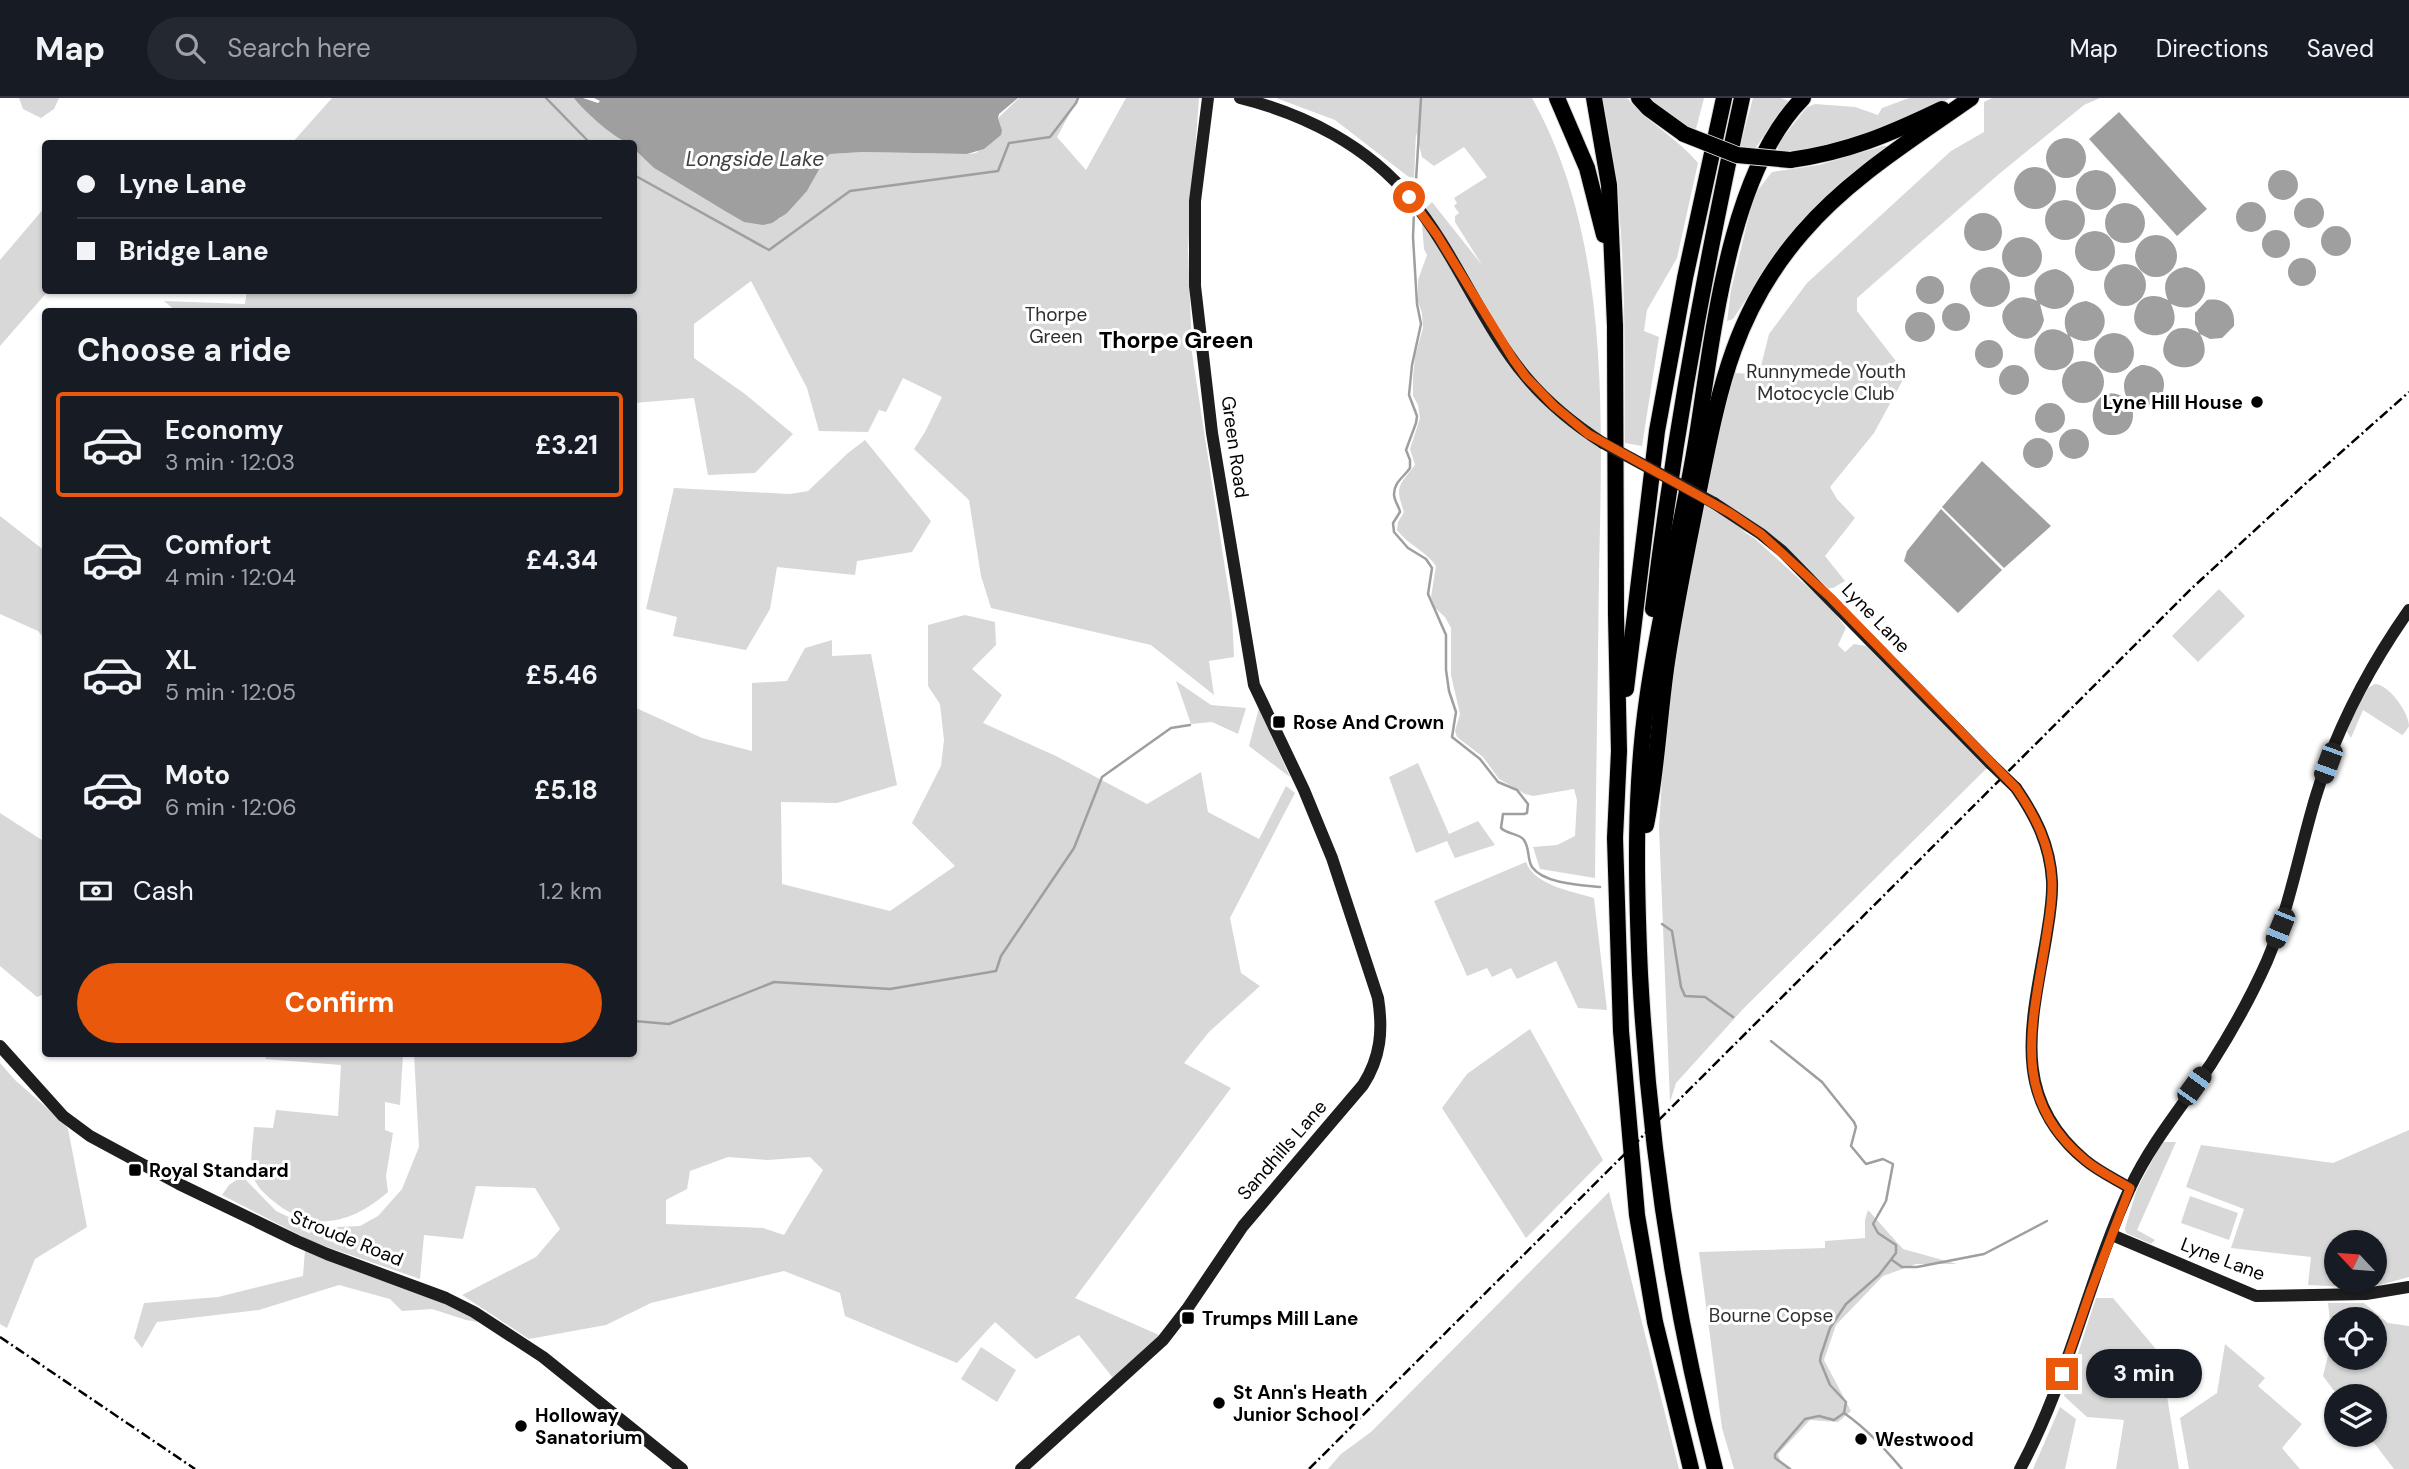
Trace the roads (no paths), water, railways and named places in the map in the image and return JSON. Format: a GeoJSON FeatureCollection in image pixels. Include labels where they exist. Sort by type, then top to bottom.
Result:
{"type":"FeatureCollection","features":[{"type":"Feature","properties":{"kind":"highway"},"geometry":{"type":"LineString","coordinates":[[1557,98],[1587,168],[1611,265]]}},
{"type":"Feature","properties":{"kind":"highway"},"geometry":{"type":"LineString","coordinates":[[1594,98],[1609,185],[1615,326],[1619,751]]}},
{"type":"Feature","properties":{"kind":"highway"},"geometry":{"type":"LineString","coordinates":[[1639,98],[1684,134],[1737,155],[1790,160],[1848,149],[1971,98]]}},
{"type":"Feature","properties":{"kind":"highway"},"geometry":{"type":"LineString","coordinates":[[1691,1469],[1655,1322],[1635,1200],[1621,1031],[1615,838],[1619,751],[1638,573],[1657,431],[1685,278],[1724,98]]}},
{"type":"Feature","properties":{"kind":"highway"},"geometry":{"type":"LineString","coordinates":[[1715,1469],[1692,1381],[1661,1199],[1645,1058],[1636,874],[1648,650],[1683,398],[1711,239],[1742,98]]}},
{"type":"Feature","properties":{"kind":"highway"},"geometry":{"type":"LineString","coordinates":[[1647,701],[1732,246],[1748,188],[1766,149],[1803,98]]}},
{"type":"Feature","properties":{"kind":"highway"},"geometry":{"type":"LineString","coordinates":[[1636,874],[1648,813],[1683,566],[1716,409],[1734,347],[1752,305],[1801,234],[1847,188],[1971,98]]}},
{"type":"Feature","properties":{"kind":"street","name":"Green Road"},"geometry":{"type":"LineString","coordinates":[[1208,98],[1195,201],[1195,286],[1212,433],[1254,685],[1304,790]]}},
{"type":"Feature","properties":{"kind":"street","name":"Lyne Lane"},"geometry":{"type":"LineString","coordinates":[[1240,98],[1285,111],[1334,134],[1375,162],[1421,213],[1526,377],[1572,421],[1603,443],[1714,503],[1782,551],[2016,788],[2041,829],[2050,860],[2052,883],[2030,1040],[2031,1068],[2035,1084],[2045,1111],[2064,1138],[2086,1161],[2130,1188]]}},
{"type":"Feature","properties":{"kind":"street"},"geometry":{"type":"LineString","coordinates":[[2020,1469],[2050,1407],[2130,1188],[2163,1130],[2210,1064],[2254,989],[2280,928],[2316,796],[2338,736],[2371,670],[2409,610]]}},
{"type":"Feature","properties":{"kind":"street","name":"Sandhills Lane"},"geometry":{"type":"LineString","coordinates":[[1021,1469],[1163,1340],[1242,1226],[1349,1103],[1374,1066],[1381,1041],[1382,1022],[1378,998],[1332,858],[1304,790]]}},
{"type":"Feature","properties":{"kind":"street","name":"Stroude Road"},"geometry":{"type":"LineString","coordinates":[[0,1046],[63,1116],[90,1136],[179,1184],[297,1241],[446,1298],[474,1312],[543,1357],[682,1469]]}},
{"type":"Feature","properties":{"kind":"street","name":"Lyne Lane"},"geometry":{"type":"LineString","coordinates":[[2112,1235],[2256,1296],[2366,1294],[2409,1287]]}},
{"type":"Feature","properties":{"kind":"water","name":"Longside Lake"},"geometry":{"type":"Polygon","coordinates":[[[574,98],[598,103],[600,101],[594,98],[1018,98],[999,114],[1001,135],[984,149],[967,154],[830,154],[807,191],[787,213],[772,223],[763,225],[744,222],[654,168],[637,152],[637,140],[623,140],[593,118],[574,98]]]}},
{"type":"Feature","properties":{"kind":"water"},"geometry":{"type":"Polygon","coordinates":[[[2119,112],[2207,209],[2177,236],[2089,139],[2119,112]]]}},
{"type":"Feature","properties":{"kind":"water"},"geometry":{"type":"Polygon","coordinates":[[[2066,138],[2074,139],[2080,144],[2085,150],[2085,166],[2080,172],[2074,177],[2066,178],[2058,177],[2052,172],[2047,166],[2046,158],[2047,150],[2052,144],[2058,139],[2066,138]]]}},
{"type":"Feature","properties":{"kind":"water"},"geometry":{"type":"Polygon","coordinates":[[[2035,167],[2050,173],[2056,188],[2050,203],[2035,209],[2020,203],[2014,188],[2020,173],[2035,167]]]}},
{"type":"Feature","properties":{"kind":"water"},"geometry":{"type":"Polygon","coordinates":[[[2096,170],[2110,176],[2116,190],[2110,204],[2096,210],[2082,204],[2076,190],[2082,176],[2096,170]]]}},
{"type":"Feature","properties":{"kind":"water"},"geometry":{"type":"Polygon","coordinates":[[[2283,170],[2289,171],[2297,179],[2297,191],[2289,199],[2283,200],[2277,199],[2269,191],[2268,185],[2269,179],[2277,171],[2283,170]]]}},
{"type":"Feature","properties":{"kind":"water"},"geometry":{"type":"Polygon","coordinates":[[[2309,198],[2315,199],[2323,207],[2323,219],[2315,227],[2309,228],[2303,227],[2295,219],[2294,213],[2295,207],[2303,199],[2309,198]]]}},
{"type":"Feature","properties":{"kind":"water"},"geometry":{"type":"Polygon","coordinates":[[[2065,200],[2073,201],[2079,206],[2084,212],[2084,228],[2079,234],[2073,239],[2065,240],[2057,239],[2051,234],[2046,228],[2045,220],[2046,212],[2051,206],[2057,201],[2065,200]]]}},
{"type":"Feature","properties":{"kind":"water"},"geometry":{"type":"Polygon","coordinates":[[[2251,202],[2262,206],[2266,217],[2262,228],[2251,232],[2240,228],[2236,217],[2240,206],[2251,202]]]}},
{"type":"Feature","properties":{"kind":"water"},"geometry":{"type":"Polygon","coordinates":[[[2125,203],[2133,204],[2139,209],[2144,215],[2144,231],[2139,237],[2133,242],[2125,243],[2117,242],[2111,237],[2106,231],[2105,223],[2106,215],[2111,209],[2117,204],[2125,203]]]}},
{"type":"Feature","properties":{"kind":"water"},"geometry":{"type":"Polygon","coordinates":[[[1983,213],[1996,219],[2002,232],[1996,245],[1983,251],[1970,245],[1964,232],[1970,219],[1983,213]]]}},
{"type":"Feature","properties":{"kind":"water"},"geometry":{"type":"Polygon","coordinates":[[[2336,226],[2347,230],[2351,241],[2347,252],[2336,256],[2325,252],[2321,241],[2325,230],[2336,226]]]}},
{"type":"Feature","properties":{"kind":"water"},"geometry":{"type":"Polygon","coordinates":[[[2276,230],[2286,234],[2290,244],[2286,254],[2276,258],[2266,254],[2262,244],[2266,234],[2276,230]]]}},
{"type":"Feature","properties":{"kind":"water"},"geometry":{"type":"Polygon","coordinates":[[[2095,231],[2103,232],[2109,237],[2114,243],[2114,259],[2109,265],[2103,270],[2095,271],[2087,270],[2081,265],[2076,259],[2075,251],[2076,243],[2081,237],[2087,232],[2095,231]]]}},
{"type":"Feature","properties":{"kind":"water"},"geometry":{"type":"Polygon","coordinates":[[[2156,235],[2171,241],[2177,256],[2171,271],[2156,277],[2141,271],[2135,256],[2141,241],[2156,235]]]}},
{"type":"Feature","properties":{"kind":"water"},"geometry":{"type":"Polygon","coordinates":[[[2022,237],[2030,238],[2036,243],[2041,249],[2041,265],[2036,271],[2030,276],[2022,277],[2014,276],[2008,271],[2003,265],[2002,257],[2003,249],[2008,243],[2014,238],[2022,237]]]}},
{"type":"Feature","properties":{"kind":"water"},"geometry":{"type":"Polygon","coordinates":[[[2302,258],[2312,262],[2316,272],[2312,282],[2302,286],[2292,282],[2288,272],[2292,262],[2302,258]]]}},
{"type":"Feature","properties":{"kind":"water"},"geometry":{"type":"Polygon","coordinates":[[[2125,264],[2140,270],[2146,285],[2140,300],[2125,306],[2110,300],[2104,285],[2110,270],[2125,264]]]}},
{"type":"Feature","properties":{"kind":"water"},"geometry":{"type":"Polygon","coordinates":[[[1990,267],[1998,268],[2004,273],[2009,279],[2009,295],[2004,301],[1998,306],[1990,307],[1982,306],[1976,301],[1971,295],[1970,287],[1971,279],[1976,273],[1982,268],[1990,267]]]}},
{"type":"Feature","properties":{"kind":"water"},"geometry":{"type":"Polygon","coordinates":[[[2185,267],[2196,271],[2202,277],[2205,285],[2200,301],[2193,306],[2171,304],[2175,317],[2172,327],[2165,333],[2146,334],[2138,329],[2134,320],[2138,303],[2150,296],[2168,300],[2165,289],[2167,279],[2174,271],[2185,267]]]}},
{"type":"Feature","properties":{"kind":"water"},"geometry":{"type":"Polygon","coordinates":[[[2056,269],[2072,281],[2074,289],[2068,304],[2051,309],[2040,304],[2044,320],[2038,332],[2030,338],[2012,334],[2002,318],[2004,309],[2018,298],[2037,301],[2034,290],[2037,280],[2049,270],[2056,269]]]}},
{"type":"Feature","properties":{"kind":"water"},"geometry":{"type":"Polygon","coordinates":[[[1930,276],[1940,280],[1944,290],[1940,300],[1930,304],[1920,300],[1916,290],[1920,280],[1930,276]]]}},
{"type":"Feature","properties":{"kind":"water"},"geometry":{"type":"Polygon","coordinates":[[[2207,300],[2219,300],[2228,305],[2233,314],[2234,326],[2222,338],[2210,339],[2200,334],[2205,348],[2202,359],[2195,365],[2175,366],[2167,360],[2163,352],[2166,339],[2172,331],[2181,328],[2199,333],[2195,324],[2195,313],[2207,300]]]}},
{"type":"Feature","properties":{"kind":"water"},"geometry":{"type":"Polygon","coordinates":[[[2086,301],[2097,306],[2103,313],[2103,329],[2091,340],[2081,341],[2070,336],[2074,352],[2068,366],[2057,370],[2045,369],[2038,363],[2035,355],[2039,336],[2046,331],[2056,330],[2068,335],[2065,323],[2067,313],[2074,305],[2086,301]]]}},
{"type":"Feature","properties":{"kind":"water"},"geometry":{"type":"Polygon","coordinates":[[[1956,303],[1966,307],[1970,317],[1966,327],[1956,331],[1946,327],[1942,317],[1946,307],[1956,303]]]}},
{"type":"Feature","properties":{"kind":"water"},"geometry":{"type":"Polygon","coordinates":[[[1920,312],[1931,316],[1935,327],[1931,338],[1920,342],[1909,338],[1905,327],[1909,316],[1920,312]]]}},
{"type":"Feature","properties":{"kind":"water"},"geometry":{"type":"Polygon","coordinates":[[[2114,333],[2122,334],[2128,339],[2133,345],[2133,361],[2128,367],[2122,372],[2114,373],[2106,372],[2100,367],[2095,361],[2094,353],[2095,345],[2100,339],[2106,334],[2114,333]]]}},
{"type":"Feature","properties":{"kind":"water"},"geometry":{"type":"Polygon","coordinates":[[[1989,340],[1999,344],[2003,354],[1999,364],[1989,368],[1979,364],[1975,354],[1979,344],[1989,340]]]}},
{"type":"Feature","properties":{"kind":"water"},"geometry":{"type":"Polygon","coordinates":[[[2083,361],[2098,367],[2104,382],[2098,397],[2083,403],[2068,397],[2062,382],[2068,367],[2083,361]]]}},
{"type":"Feature","properties":{"kind":"water"},"geometry":{"type":"Polygon","coordinates":[[[2014,365],[2025,369],[2029,380],[2025,391],[2014,395],[2003,391],[1999,380],[2003,369],[2014,365]]]}},
{"type":"Feature","properties":{"kind":"water"},"geometry":{"type":"Polygon","coordinates":[[[2141,365],[2153,367],[2161,374],[2164,382],[2159,399],[2152,404],[2142,405],[2130,401],[2133,417],[2130,427],[2121,434],[2103,433],[2096,427],[2093,418],[2098,400],[2105,394],[2116,394],[2128,400],[2124,389],[2125,379],[2141,365]]]}},
{"type":"Feature","properties":{"kind":"water"},"geometry":{"type":"Polygon","coordinates":[[[2050,403],[2056,404],[2064,412],[2064,424],[2056,432],[2050,433],[2044,432],[2036,424],[2035,418],[2036,412],[2044,404],[2050,403]]]}},
{"type":"Feature","properties":{"kind":"water"},"geometry":{"type":"Polygon","coordinates":[[[2074,429],[2084,434],[2089,444],[2084,454],[2074,459],[2064,454],[2059,444],[2064,434],[2074,429]]]}},
{"type":"Feature","properties":{"kind":"water"},"geometry":{"type":"Polygon","coordinates":[[[2038,438],[2049,442],[2053,453],[2049,464],[2038,468],[2027,464],[2023,453],[2027,442],[2038,438]]]}},
{"type":"Feature","properties":{"kind":"water"},"geometry":{"type":"Polygon","coordinates":[[[1982,461],[2051,526],[2004,568],[1942,507],[1982,461]]]}},
{"type":"Feature","properties":{"kind":"water"},"geometry":{"type":"Polygon","coordinates":[[[1941,509],[2002,570],[1958,613],[1904,561],[1907,551],[1941,509]]]}},
{"type":"Feature","properties":{"kind":"waterway"},"geometry":{"type":"LineString","coordinates":[[546,98],[587,140]]}},
{"type":"Feature","properties":{"kind":"waterway"},"geometry":{"type":"LineString","coordinates":[[637,177],[769,250],[850,191],[998,171],[1009,143],[1050,137],[1078,98]]}},
{"type":"Feature","properties":{"kind":"waterway"},"geometry":{"type":"LineString","coordinates":[[1415,197],[1421,98]]}},
{"type":"Feature","properties":{"kind":"waterway"},"geometry":{"type":"LineString","coordinates":[[1414,211],[1417,304],[1421,324],[1409,395],[1417,416],[1406,450],[1410,468],[1394,490],[1400,512],[1393,523],[1394,532],[1408,548],[1426,559],[1432,568],[1428,594],[1446,635],[1446,670],[1456,712],[1452,737],[1480,759],[1498,782],[1517,790],[1528,804],[1527,813],[1503,814],[1501,828],[1524,840],[1530,864],[1538,873],[1564,883],[1600,887]]}},
{"type":"Feature","properties":{"kind":"waterway"},"geometry":{"type":"LineString","coordinates":[[637,1021],[669,1024],[774,982],[890,989],[996,971],[1001,956],[1074,848],[1102,777],[1171,728],[1190,725]]}},
{"type":"Feature","properties":{"kind":"waterway"},"geometry":{"type":"LineString","coordinates":[[1662,924],[1672,931],[1681,987],[1685,996],[1705,997],[1733,1017]]}},
{"type":"Feature","properties":{"kind":"waterway"},"geometry":{"type":"LineString","coordinates":[[1771,1041],[1822,1082],[1854,1122],[1856,1127],[1851,1146],[1866,1164],[1883,1159],[1893,1164],[1886,1201],[1873,1224],[1878,1233],[1896,1245],[1896,1253],[1879,1275],[1846,1304],[1830,1328],[1821,1355],[1820,1361],[1830,1385],[1846,1402],[1844,1413]]}},
{"type":"Feature","properties":{"kind":"waterway"},"geometry":{"type":"LineString","coordinates":[[1892,1260],[1902,1267],[1917,1267],[1984,1254],[2047,1221]]}},
{"type":"Feature","properties":{"kind":"waterway"},"geometry":{"type":"LineString","coordinates":[[1844,1413],[1875,1439],[1902,1469]]}},
{"type":"Feature","properties":{"kind":"waterway"},"geometry":{"type":"LineString","coordinates":[[1790,1469],[1775,1458],[1775,1454],[1805,1419],[1819,1416],[1834,1420],[1844,1413]]}},
{"type":"Feature","properties":{"kind":"railway"},"geometry":{"type":"LineString","coordinates":[[1309,1469],[2191,589],[2409,392]]}},
{"type":"Feature","properties":{"kind":"railway"},"geometry":{"type":"LineString","coordinates":[[0,1337],[195,1469]]}},
{"type":"Feature","properties":{"kind":"place","name":"Lyne Hill House"},"geometry":{"type":"Point","coordinates":[2257,402]}},
{"type":"Feature","properties":{"kind":"place","name":"Rose And Crown"},"geometry":{"type":"Point","coordinates":[1279,722]}},
{"type":"Feature","properties":{"kind":"place","name":"Royal Standard"},"geometry":{"type":"Point","coordinates":[135,1170]}},
{"type":"Feature","properties":{"kind":"place","name":"Trumps Mill Lane"},"geometry":{"type":"Point","coordinates":[1188,1318]}},
{"type":"Feature","properties":{"kind":"place","name":"St Ann's Heath Junior School"},"geometry":{"type":"Point","coordinates":[1219,1403]}},
{"type":"Feature","properties":{"kind":"place","name":"Holloway Sanatorium"},"geometry":{"type":"Point","coordinates":[521,1426]}},
{"type":"Feature","properties":{"kind":"place","name":"Westwood"},"geometry":{"type":"Point","coordinates":[1861,1439]}},
{"type":"Feature","properties":{"kind":"district","name":"Thorpe Green"},"geometry":{"type":"Point","coordinates":[1176,340]}},
{"type":"Feature","properties":{"kind":"park label","name":"Runnymede Youth Motocycle Club"},"geometry":{"type":"Point","coordinates":[1826,382]}},
{"type":"Feature","properties":{"kind":"park label","name":"Bourne Copse"},"geometry":{"type":"Point","coordinates":[1771,1315]}}]}
